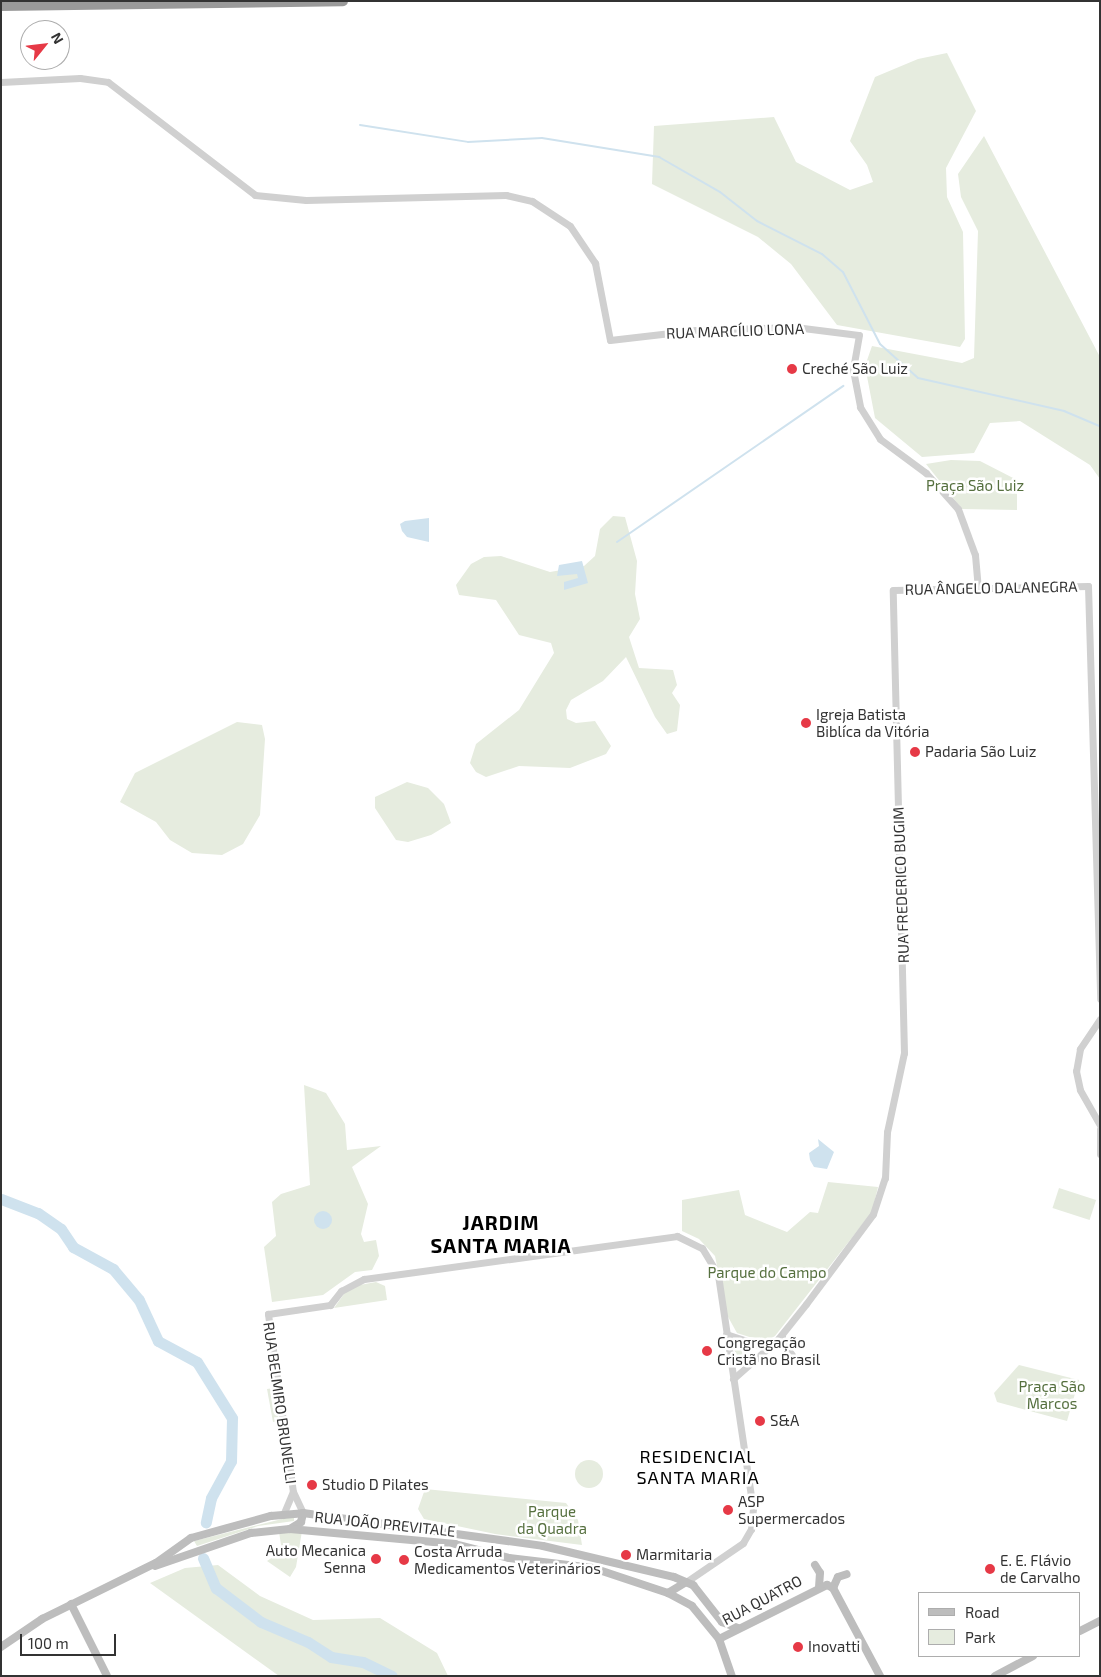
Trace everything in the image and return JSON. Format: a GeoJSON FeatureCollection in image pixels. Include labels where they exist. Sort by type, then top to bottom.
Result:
{"type":"FeatureCollection","features":[{"type":"Feature","properties":{"kind":"highway"},"geometry":{"type":"LineString","coordinates":[[1,6],[343,1]]}},
{"type":"Feature","properties":{"kind":"main road","name":"RUA JOÃO PREVITALE"},"geometry":{"type":"LineString","coordinates":[[139,1572],[191,1538],[283,1515],[303,1514],[542,1546],[686,1582],[701,1592],[722,1622],[738,1628]]}},
{"type":"Feature","properties":{"kind":"main road"},"geometry":{"type":"LineString","coordinates":[[290,1529],[301,1522],[303,1514]]}},
{"type":"Feature","properties":{"kind":"main road","name":"RUA JOÃO PREVITALE"},"geometry":{"type":"LineString","coordinates":[[1,1647],[71,1604],[139,1572],[251,1533],[290,1529],[455,1544],[509,1558],[593,1568],[668,1593],[692,1606],[719,1639],[732,1676]]}},
{"type":"Feature","properties":{"kind":"main road"},"geometry":{"type":"LineString","coordinates":[[191,1538],[188,1546],[195,1552]]}},
{"type":"Feature","properties":{"kind":"main road"},"geometry":{"type":"LineString","coordinates":[[815,1565],[820,1573],[819,1586],[833,1588]]}},
{"type":"Feature","properties":{"kind":"main road"},"geometry":{"type":"LineString","coordinates":[[833,1588],[838,1577],[847,1574]]}},
{"type":"Feature","properties":{"kind":"main road"},"geometry":{"type":"LineString","coordinates":[[668,1593],[686,1582]]}},
{"type":"Feature","properties":{"kind":"main road","name":"RUA QUATRO"},"geometry":{"type":"LineString","coordinates":[[719,1639],[819,1586]]}},
{"type":"Feature","properties":{"kind":"main road"},"geometry":{"type":"LineString","coordinates":[[833,1588],[880,1676]]}},
{"type":"Feature","properties":{"kind":"main road"},"geometry":{"type":"LineString","coordinates":[[71,1604],[107,1676]]}},
{"type":"Feature","properties":{"kind":"main road"},"geometry":{"type":"LineString","coordinates":[[1081,1631],[1100,1622]]}},
{"type":"Feature","properties":{"kind":"main road"},"geometry":{"type":"LineString","coordinates":[[997,1675],[1031,1657]]}},
{"type":"Feature","properties":{"kind":"street","name":"RUA MARCÍLIO LONA"},"geometry":{"type":"LineString","coordinates":[[1,82],[80,78],[108,82],[255,195],[306,200],[506,195],[532,200],[570,226],[594,263],[610,340],[696,330],[795,327],[859,334],[853,370],[860,407],[880,439],[926,473],[958,509],[975,555],[978,588]]}},
{"type":"Feature","properties":{"kind":"street","name":"RUA ÂNGELO DALANEGRA"},"geometry":{"type":"LineString","coordinates":[[893,590],[1088,586],[1100,999]]}},
{"type":"Feature","properties":{"kind":"street","name":"RUA FREDERICO BUGIM"},"geometry":{"type":"LineString","coordinates":[[733,1380],[751,1361],[782,1335],[873,1214],[886,1178],[887,1132],[902,1080],[904,1053],[893,590]]}},
{"type":"Feature","properties":{"kind":"street"},"geometry":{"type":"LineString","coordinates":[[1100,1019],[1080,1049],[1076,1071],[1080,1090],[1100,1124]]}},
{"type":"Feature","properties":{"kind":"street"},"geometry":{"type":"LineString","coordinates":[[1100,1129],[1100,1154]]}},
{"type":"Feature","properties":{"kind":"street","name":"RUA BELMIRO BRUNELLI"},"geometry":{"type":"LineString","coordinates":[[303,1514],[293,1492],[268,1314],[330,1305],[342,1291],[364,1279],[677,1236],[702,1248],[712,1260],[726,1334]]}},
{"type":"Feature","properties":{"kind":"street"},"geometry":{"type":"LineString","coordinates":[[686,1582],[742,1543],[751,1529],[753,1508],[726,1334],[768,1348]]}},
{"type":"Feature","properties":{"kind":"street"},"geometry":{"type":"LineString","coordinates":[[782,1335],[782,1342],[792,1354]]}},
{"type":"Feature","properties":{"kind":"street"},"geometry":{"type":"LineString","coordinates":[[729,1353],[742,1340]]}},
{"type":"Feature","properties":{"kind":"street"},"geometry":{"type":"LineString","coordinates":[[729,1353],[736,1364],[751,1361],[756,1352],[753,1344]]}},
{"type":"Feature","properties":{"kind":"street","name":"RUA BELMIRO BRUNELLI"},"geometry":{"type":"LineString","coordinates":[[283,1515],[293,1492]]}},
{"type":"Feature","properties":{"kind":"green space"},"geometry":{"type":"Polygon","coordinates":[[[947,53],[976,111],[946,168],[947,197],[963,232],[965,339],[960,347],[837,325],[791,264],[758,237],[652,184],[654,126],[774,117],[796,162],[850,190],[873,182],[867,165],[850,141],[875,77],[918,59],[947,53]]]}},
{"type":"Feature","properties":{"kind":"green space"},"geometry":{"type":"Polygon","coordinates":[[[984,136],[1100,357],[1100,479],[1090,465],[1020,421],[990,423],[974,453],[922,457],[875,418],[865,366],[872,346],[962,363],[974,358],[978,231],[961,197],[958,174],[984,136]]]}},
{"type":"Feature","properties":{"kind":"green space","name":"Praça São Luiz"},"geometry":{"type":"Polygon","coordinates":[[[951,460],[980,461],[1017,480],[1017,510],[962,509],[926,464],[951,460]]]}},
{"type":"Feature","properties":{"kind":"green space"},"geometry":{"type":"Polygon","coordinates":[[[613,516],[625,517],[637,561],[635,594],[640,619],[629,637],[639,668],[673,670],[677,685],[672,693],[680,705],[677,731],[667,734],[655,717],[626,657],[603,681],[571,700],[566,710],[567,719],[576,723],[595,721],[611,746],[606,754],[570,768],[519,766],[486,777],[476,772],[470,763],[476,744],[519,710],[554,653],[551,643],[519,635],[496,600],[459,595],[456,585],[471,564],[484,557],[501,556],[550,572],[584,566],[595,556],[600,529],[613,516]]]}},
{"type":"Feature","properties":{"kind":"green space"},"geometry":{"type":"Polygon","coordinates":[[[237,722],[262,725],[265,739],[260,815],[243,844],[222,855],[192,853],[170,840],[156,822],[120,802],[135,773],[237,722]]]}},
{"type":"Feature","properties":{"kind":"green space"},"geometry":{"type":"Polygon","coordinates":[[[407,782],[428,788],[444,804],[451,823],[431,835],[408,842],[396,840],[375,808],[375,797],[407,782]]]}},
{"type":"Feature","properties":{"kind":"green space"},"geometry":{"type":"Polygon","coordinates":[[[304,1085],[326,1093],[345,1124],[347,1150],[381,1146],[352,1167],[368,1204],[361,1234],[364,1242],[376,1240],[379,1256],[372,1270],[355,1272],[323,1295],[272,1302],[264,1247],[276,1236],[272,1202],[281,1194],[310,1185],[304,1085]]]}},
{"type":"Feature","properties":{"kind":"green space","name":"Parque do Campo"},"geometry":{"type":"Polygon","coordinates":[[[828,1182],[878,1187],[872,1212],[775,1336],[765,1342],[737,1333],[727,1315],[715,1256],[699,1239],[682,1231],[682,1200],[739,1190],[745,1215],[787,1232],[810,1212],[818,1213],[828,1182]]]}},
{"type":"Feature","properties":{"kind":"green space"},"geometry":{"type":"Polygon","coordinates":[[[1059,1188],[1096,1200],[1090,1220],[1053,1208],[1059,1188]]]}},
{"type":"Feature","properties":{"kind":"green space"},"geometry":{"type":"Polygon","coordinates":[[[376,1282],[385,1286],[387,1300],[334,1308],[349,1287],[376,1282]]]}},
{"type":"Feature","properties":{"kind":"green space"},"geometry":{"type":"Polygon","coordinates":[[[739,1344],[754,1349],[740,1361],[733,1348],[739,1344]]]}},
{"type":"Feature","properties":{"kind":"green space","name":"Praça São Marcos"},"geometry":{"type":"Polygon","coordinates":[[[1019,1365],[1079,1380],[1067,1421],[997,1402],[994,1393],[1019,1365]]]}},
{"type":"Feature","properties":{"kind":"green space"},"geometry":{"type":"Polygon","coordinates":[[[274,1388],[279,1421],[273,1422],[267,1389],[274,1388]]]}},
{"type":"Feature","properties":{"kind":"green space"},"geometry":{"type":"Polygon","coordinates":[[[589,1460],[599,1464],[603,1474],[599,1484],[589,1488],[579,1484],[575,1474],[579,1464],[589,1460]]]}},
{"type":"Feature","properties":{"kind":"green space","name":"Parque da Quadra"},"geometry":{"type":"Polygon","coordinates":[[[425,1489],[566,1503],[578,1520],[582,1545],[495,1534],[424,1519],[418,1509],[425,1489]]]}},
{"type":"Feature","properties":{"kind":"green space"},"geometry":{"type":"Polygon","coordinates":[[[294,1516],[294,1521],[258,1526],[197,1546],[194,1541],[294,1516]]]}},
{"type":"Feature","properties":{"kind":"green space"},"geometry":{"type":"Polygon","coordinates":[[[302,1531],[296,1567],[290,1577],[267,1561],[282,1551],[279,1532],[302,1531]]]}},
{"type":"Feature","properties":{"kind":"green space"},"geometry":{"type":"Polygon","coordinates":[[[218,1565],[260,1596],[313,1620],[380,1618],[437,1653],[448,1676],[279,1676],[150,1583],[185,1568],[218,1565]]]}},
{"type":"Feature","properties":{"kind":"water"},"geometry":{"type":"Polygon","coordinates":[[[429,518],[429,542],[407,537],[402,531],[400,524],[405,521],[429,518]]]}},
{"type":"Feature","properties":{"kind":"water"},"geometry":{"type":"Polygon","coordinates":[[[582,561],[588,583],[564,590],[564,582],[578,578],[577,574],[557,576],[559,565],[582,561]]]}},
{"type":"Feature","properties":{"kind":"water"},"geometry":{"type":"Polygon","coordinates":[[[818,1139],[834,1152],[827,1169],[814,1167],[810,1160],[809,1153],[819,1146],[818,1139]]]}},
{"type":"Feature","properties":{"kind":"water"},"geometry":{"type":"Polygon","coordinates":[[[323,1211],[329,1214],[332,1220],[329,1226],[323,1229],[317,1226],[314,1220],[317,1214],[323,1211]]]}},
{"type":"Feature","properties":{"kind":"waterway"},"geometry":{"type":"LineString","coordinates":[[360,125],[468,142],[542,138],[659,157],[720,192],[757,221],[822,254],[843,272],[880,344],[918,378],[1064,411],[1100,426]]}},
{"type":"Feature","properties":{"kind":"waterway"},"geometry":{"type":"LineString","coordinates":[[617,542],[843,386]]}},
{"type":"Feature","properties":{"kind":"waterway"},"geometry":{"type":"LineString","coordinates":[[1,1199],[38,1213],[61,1229],[73,1247],[113,1269],[139,1300],[158,1341],[197,1362],[232,1418],[231,1461],[211,1498],[206,1522]]}},
{"type":"Feature","properties":{"kind":"waterway"},"geometry":{"type":"LineString","coordinates":[[203,1558],[216,1588],[261,1622],[308,1642],[331,1657],[363,1662],[392,1676]]}},
{"type":"Feature","properties":{"kind":"place","name":"Creché São Luiz"},"geometry":{"type":"Point","coordinates":[792,369]}},
{"type":"Feature","properties":{"kind":"place","name":"Igreja Batista Biblíca da Vitória"},"geometry":{"type":"Point","coordinates":[806,723]}},
{"type":"Feature","properties":{"kind":"place","name":"Padaria São Luiz"},"geometry":{"type":"Point","coordinates":[915,752]}},
{"type":"Feature","properties":{"kind":"place","name":"Congregação Cristã no Brasil"},"geometry":{"type":"Point","coordinates":[707,1351]}},
{"type":"Feature","properties":{"kind":"place","name":"S&A"},"geometry":{"type":"Point","coordinates":[760,1421]}},
{"type":"Feature","properties":{"kind":"place","name":"Studio D Pilates"},"geometry":{"type":"Point","coordinates":[312,1485]}},
{"type":"Feature","properties":{"kind":"place","name":"ASP Supermercados"},"geometry":{"type":"Point","coordinates":[728,1510]}},
{"type":"Feature","properties":{"kind":"place","name":"Marmitaria"},"geometry":{"type":"Point","coordinates":[626,1555]}},
{"type":"Feature","properties":{"kind":"place","name":"Auto Mecanica Senna"},"geometry":{"type":"Point","coordinates":[376,1559]}},
{"type":"Feature","properties":{"kind":"place","name":"Costa Arruda Medicamentos Veterinários"},"geometry":{"type":"Point","coordinates":[404,1560]}},
{"type":"Feature","properties":{"kind":"place","name":"E. E. Flávio de Carvalho"},"geometry":{"type":"Point","coordinates":[990,1569]}},
{"type":"Feature","properties":{"kind":"place","name":"Inovatti"},"geometry":{"type":"Point","coordinates":[798,1647]}},
{"type":"Feature","properties":{"kind":"district","name":"JARDIM SANTA MARIA"},"geometry":{"type":"Point","coordinates":[501,1234]}},
{"type":"Feature","properties":{"kind":"district","name":"RESIDENCIAL SANTA MARIA"},"geometry":{"type":"Point","coordinates":[698,1467]}}]}
